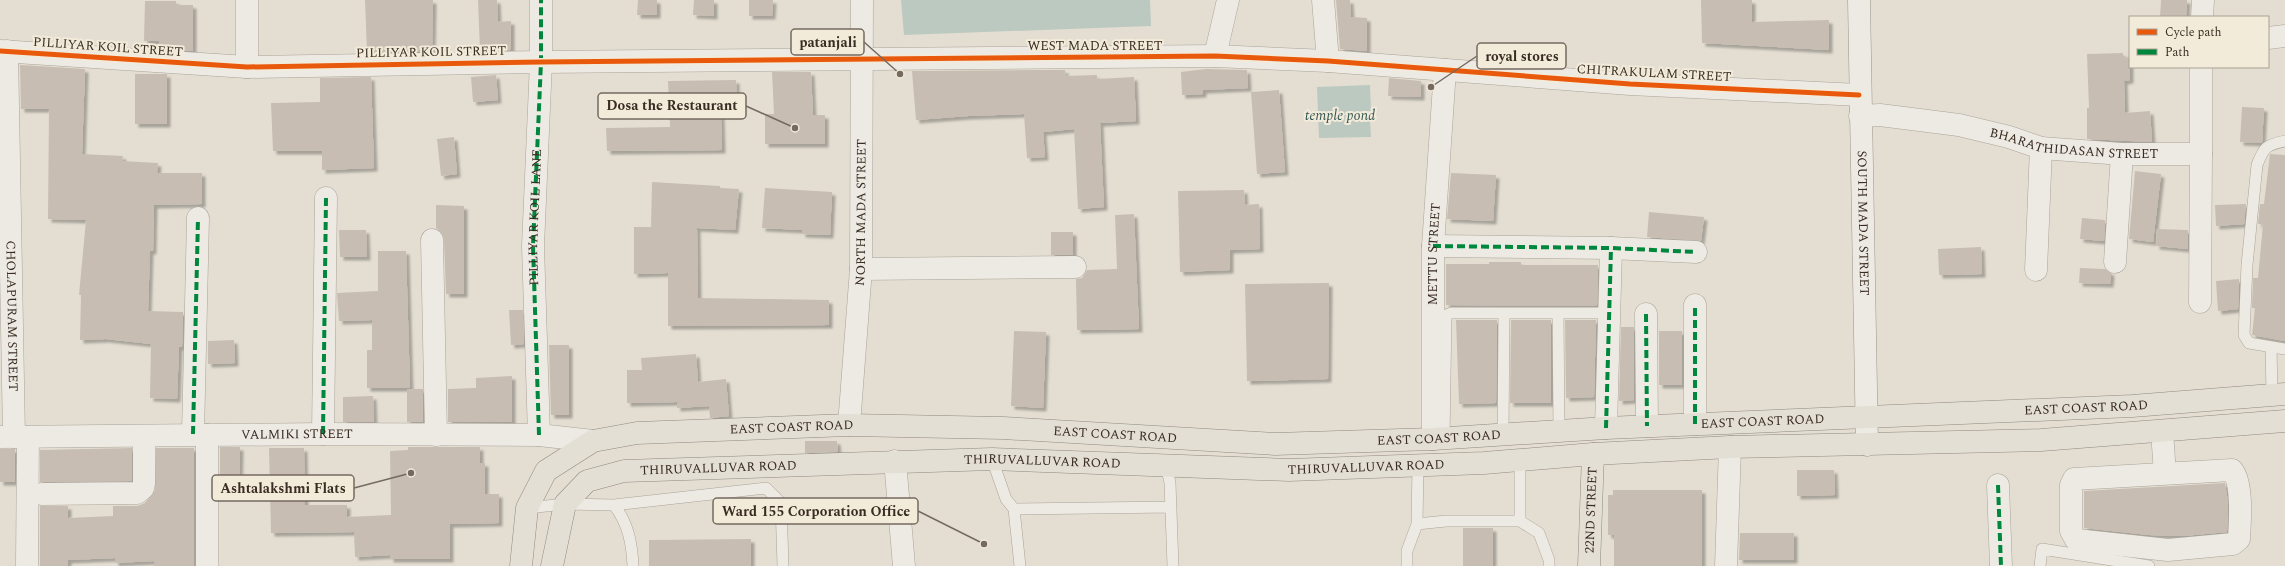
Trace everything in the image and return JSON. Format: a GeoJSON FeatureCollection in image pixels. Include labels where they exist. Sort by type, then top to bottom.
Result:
{"type":"FeatureCollection","features":[{"type":"Feature","properties":{"kind":"main road","name":"EAST COAST ROAD"},"geometry":{"type":"LineString","coordinates":[[593,440],[637,433],[849,425],[1003,428],[1274,444],[1438,439],[1646,426],[2132,406],[2278,395]]}},
{"type":"Feature","properties":{"kind":"main road","name":"EAST COAST ROAD"},"geometry":{"type":"LineString","coordinates":[[1593,454],[1730,448],[2041,440],[2285,421]]}},
{"type":"Feature","properties":{"kind":"main road"},"geometry":{"type":"LineString","coordinates":[[1484,463],[1494,435]]}},
{"type":"Feature","properties":{"kind":"main road"},"geometry":{"type":"LineString","coordinates":[[521,566],[527,508],[546,471],[593,440]]}},
{"type":"Feature","properties":{"kind":"main road","name":"THIRUVALLUVAR ROAD"},"geometry":{"type":"LineString","coordinates":[[565,504],[587,481],[624,471],[992,459],[1166,464],[1289,470],[1484,463],[1593,454]]}},
{"type":"Feature","properties":{"kind":"main road","name":"22ND STREET"},"geometry":{"type":"LineString","coordinates":[[1589,566],[1593,454]]}},
{"type":"Feature","properties":{"kind":"main road"},"geometry":{"type":"LineString","coordinates":[[552,566],[565,504]]}},
{"type":"Feature","properties":{"kind":"street"},"geometry":{"type":"LineString","coordinates":[[247,0],[247,67]]}},
{"type":"Feature","properties":{"kind":"street","name":"PILLIYAR KOIL LANE"},"geometry":{"type":"LineString","coordinates":[[539,435],[533,246],[541,62],[541,0]]}},
{"type":"Feature","properties":{"kind":"street","name":"NORTH MADA STREET"},"geometry":{"type":"LineString","coordinates":[[849,425],[861,268],[863,59],[862,0]]}},
{"type":"Feature","properties":{"kind":"street"},"geometry":{"type":"LineString","coordinates":[[1215,56],[1228,0]]}},
{"type":"Feature","properties":{"kind":"street"},"geometry":{"type":"LineString","coordinates":[[1323,0],[1328,61]]}},
{"type":"Feature","properties":{"kind":"street","name":"SOUTH MADA STREET"},"geometry":{"type":"LineString","coordinates":[[1859,0],[1867,445]]}},
{"type":"Feature","properties":{"kind":"street"},"geometry":{"type":"LineString","coordinates":[[2202,16],[2203,0]]}},
{"type":"Feature","properties":{"kind":"street"},"geometry":{"type":"LineString","coordinates":[[2269,38],[2285,36]]}},
{"type":"Feature","properties":{"kind":"street","name":"PILLIYAR KOIL STREET"},"geometry":{"type":"LineString","coordinates":[[4,51],[247,67],[863,59]]}},
{"type":"Feature","properties":{"kind":"street","name":"CHOLAPURAM STREET"},"geometry":{"type":"LineString","coordinates":[[4,51],[14,437],[27,566]]}},
{"type":"Feature","properties":{"kind":"street","name":"WEST MADA STREET"},"geometry":{"type":"LineString","coordinates":[[863,59],[1215,56],[1328,61]]}},
{"type":"Feature","properties":{"kind":"street","name":"CHITRAKULAM STREET"},"geometry":{"type":"LineString","coordinates":[[1328,61],[1630,84],[1860,106]]}},
{"type":"Feature","properties":{"kind":"street"},"geometry":{"type":"LineString","coordinates":[[2200,302],[2201,68]]}},
{"type":"Feature","properties":{"kind":"street","name":"METTU STREET"},"geometry":{"type":"LineString","coordinates":[[1438,439],[1433,246],[1445,70]]}},
{"type":"Feature","properties":{"kind":"street","name":"BHARATHIDASAN STREET"},"geometry":{"type":"LineString","coordinates":[[1860,106],[1880,115],[1959,125],[2008,137],[2041,148],[2122,154],[2201,154]]}},
{"type":"Feature","properties":{"kind":"street"},"geometry":{"type":"LineString","coordinates":[[2036,270],[2041,148]]}},
{"type":"Feature","properties":{"kind":"street"},"geometry":{"type":"LineString","coordinates":[[2115,262],[2122,154]]}},
{"type":"Feature","properties":{"kind":"street"},"geometry":{"type":"LineString","coordinates":[[323,434],[326,198]]}},
{"type":"Feature","properties":{"kind":"street"},"geometry":{"type":"LineString","coordinates":[[198,218],[200,434],[207,566]]}},
{"type":"Feature","properties":{"kind":"street"},"geometry":{"type":"LineString","coordinates":[[432,240],[436,435]]}},
{"type":"Feature","properties":{"kind":"street"},"geometry":{"type":"LineString","coordinates":[[1433,246],[1611,248],[1696,252]]}},
{"type":"Feature","properties":{"kind":"street"},"geometry":{"type":"LineString","coordinates":[[1606,428],[1611,248]]}},
{"type":"Feature","properties":{"kind":"street"},"geometry":{"type":"LineString","coordinates":[[861,268],[1075,267]]}},
{"type":"Feature","properties":{"kind":"street"},"geometry":{"type":"LineString","coordinates":[[1695,305],[1695,424]]}},
{"type":"Feature","properties":{"kind":"street"},"geometry":{"type":"LineString","coordinates":[[1646,314],[1646,426]]}},
{"type":"Feature","properties":{"kind":"street"},"geometry":{"type":"LineString","coordinates":[[2156,432],[2159,473]]}},
{"type":"Feature","properties":{"kind":"street","name":"VALMIKI STREET"},"geometry":{"type":"LineString","coordinates":[[14,437],[200,434],[539,435],[593,440]]}},
{"type":"Feature","properties":{"kind":"street"},"geometry":{"type":"LineString","coordinates":[[42,494],[137,493],[143,488],[144,483],[144,436]]}},
{"type":"Feature","properties":{"kind":"street"},"geometry":{"type":"LineString","coordinates":[[1726,566],[1730,448]]}},
{"type":"Feature","properties":{"kind":"street"},"geometry":{"type":"LineString","coordinates":[[895,461],[904,566]]}},
{"type":"Feature","properties":{"kind":"street"},"geometry":{"type":"LineString","coordinates":[[2232,470],[2236,476],[2239,488],[2239,539],[2233,544],[2168,550],[2076,540],[2073,537],[2071,485],[2074,478],[2159,473],[2232,470]]}},
{"type":"Feature","properties":{"kind":"street"},"geometry":{"type":"LineString","coordinates":[[1998,485],[2001,566]]}},
{"type":"Feature","properties":{"kind":"lane"},"geometry":{"type":"LineString","coordinates":[[2285,141],[2269,144],[2262,152],[2257,165],[2247,265],[2244,334],[2249,343],[2285,348]]}},
{"type":"Feature","properties":{"kind":"lane"},"geometry":{"type":"LineString","coordinates":[[1438,439],[1446,315],[1451,313],[1609,313]]}},
{"type":"Feature","properties":{"kind":"lane"},"geometry":{"type":"LineString","coordinates":[[1494,435],[1504,313]]}},
{"type":"Feature","properties":{"kind":"lane"},"geometry":{"type":"LineString","coordinates":[[1558,313],[1560,431]]}},
{"type":"Feature","properties":{"kind":"lane"},"geometry":{"type":"LineString","coordinates":[[2271,347],[2278,395]]}},
{"type":"Feature","properties":{"kind":"lane"},"geometry":{"type":"LineString","coordinates":[[992,459],[1006,499],[1014,509],[1020,566]]}},
{"type":"Feature","properties":{"kind":"lane"},"geometry":{"type":"LineString","coordinates":[[1520,460],[1520,521]]}},
{"type":"Feature","properties":{"kind":"lane"},"geometry":{"type":"LineString","coordinates":[[1166,464],[1170,483],[1174,566]]}},
{"type":"Feature","properties":{"kind":"lane"},"geometry":{"type":"LineString","coordinates":[[1407,566],[1408,551],[1417,524],[1418,466]]}},
{"type":"Feature","properties":{"kind":"lane"},"geometry":{"type":"LineString","coordinates":[[527,508],[565,504],[614,505],[766,488],[781,503],[783,566]]}},
{"type":"Feature","properties":{"kind":"lane"},"geometry":{"type":"LineString","coordinates":[[614,505],[623,518],[630,539],[633,566]]}},
{"type":"Feature","properties":{"kind":"lane"},"geometry":{"type":"LineString","coordinates":[[1014,509],[1171,507]]}},
{"type":"Feature","properties":{"kind":"lane"},"geometry":{"type":"LineString","coordinates":[[1417,524],[1446,521],[1520,521],[1539,533],[1549,560],[1549,566]]}},
{"type":"Feature","properties":{"kind":"lane"},"geometry":{"type":"LineString","coordinates":[[2040,566],[2042,549],[2149,566]]}},
{"type":"Feature","properties":{"kind":"water"},"geometry":{"type":"Polygon","coordinates":[[[901,0],[1150,0],[1151,26],[904,35],[901,0]]]}},
{"type":"Feature","properties":{"kind":"water","name":"temple pond"},"geometry":{"type":"Polygon","coordinates":[[[1370,85],[1371,111],[1362,111],[1363,119],[1370,119],[1371,137],[1319,138],[1317,87],[1370,85]]]}},
{"type":"Feature","properties":{"kind":"building"},"geometry":{"type":"Polygon","coordinates":[[[365,0],[433,0],[432,51],[367,52],[365,0]]]}},
{"type":"Feature","properties":{"kind":"building"},"geometry":{"type":"Polygon","coordinates":[[[478,0],[497,0],[498,22],[511,21],[511,50],[480,51],[478,0]]]}},
{"type":"Feature","properties":{"kind":"building"},"geometry":{"type":"Polygon","coordinates":[[[638,0],[657,0],[657,15],[637,15],[638,0]]]}},
{"type":"Feature","properties":{"kind":"building"},"geometry":{"type":"Polygon","coordinates":[[[694,0],[714,0],[714,16],[693,15],[694,0]]]}},
{"type":"Feature","properties":{"kind":"building"},"geometry":{"type":"Polygon","coordinates":[[[749,0],[773,0],[772,16],[749,16],[749,0]]]}},
{"type":"Feature","properties":{"kind":"building"},"geometry":{"type":"Polygon","coordinates":[[[1336,0],[1350,0],[1351,17],[1367,18],[1367,51],[1340,49],[1336,0]]]}},
{"type":"Feature","properties":{"kind":"building"},"geometry":{"type":"Polygon","coordinates":[[[1701,0],[1752,0],[1752,22],[1829,20],[1829,50],[1702,43],[1701,0]]]}},
{"type":"Feature","properties":{"kind":"building"},"geometry":{"type":"Polygon","coordinates":[[[2161,0],[2187,0],[2186,16],[2160,16],[2161,0]]]}},
{"type":"Feature","properties":{"kind":"building"},"geometry":{"type":"Polygon","coordinates":[[[145,1],[176,1],[176,5],[193,5],[193,51],[159,49],[159,41],[144,41],[145,1]]]}},
{"type":"Feature","properties":{"kind":"building"},"geometry":{"type":"Polygon","coordinates":[[[2123,53],[2123,58],[2129,57],[2130,80],[2124,81],[2125,113],[2150,111],[2152,142],[2087,139],[2087,108],[2089,108],[2087,54],[2123,53]]]}},
{"type":"Feature","properties":{"kind":"building"},"geometry":{"type":"Polygon","coordinates":[[[20,65],[85,69],[82,154],[123,156],[122,161],[158,163],[157,173],[202,173],[202,204],[154,205],[153,251],[150,251],[148,311],[183,312],[182,347],[179,347],[177,399],[150,398],[151,344],[106,339],[80,340],[81,295],[79,295],[86,220],[48,219],[49,109],[21,109],[20,65]]]}},
{"type":"Feature","properties":{"kind":"building"},"geometry":{"type":"Polygon","coordinates":[[[1206,69],[1247,70],[1248,88],[1203,90],[1203,94],[1182,95],[1181,72],[1206,69]]]}},
{"type":"Feature","properties":{"kind":"building"},"geometry":{"type":"Polygon","coordinates":[[[1065,70],[1066,76],[1097,75],[1097,79],[1134,77],[1136,121],[1100,123],[1104,207],[1078,209],[1074,129],[1043,132],[1045,157],[1027,158],[1024,114],[916,120],[912,71],[1065,70]]]}},
{"type":"Feature","properties":{"kind":"building"},"geometry":{"type":"Polygon","coordinates":[[[772,72],[811,72],[813,115],[825,115],[825,144],[765,144],[765,114],[774,114],[772,72]]]}},
{"type":"Feature","properties":{"kind":"building"},"geometry":{"type":"Polygon","coordinates":[[[135,74],[167,74],[167,124],[135,124],[135,74]]]}},
{"type":"Feature","properties":{"kind":"building"},"geometry":{"type":"Polygon","coordinates":[[[496,75],[498,100],[473,102],[471,77],[496,75]]]}},
{"type":"Feature","properties":{"kind":"building"},"geometry":{"type":"Polygon","coordinates":[[[371,77],[374,168],[322,170],[322,151],[273,151],[271,103],[320,102],[320,78],[371,77]]]}},
{"type":"Feature","properties":{"kind":"building"},"geometry":{"type":"Polygon","coordinates":[[[1389,78],[1421,81],[1421,97],[1388,96],[1389,78]]]}},
{"type":"Feature","properties":{"kind":"building"},"geometry":{"type":"Polygon","coordinates":[[[736,80],[737,114],[721,115],[722,150],[607,151],[606,128],[670,127],[668,81],[736,80]]]}},
{"type":"Feature","properties":{"kind":"building"},"geometry":{"type":"Polygon","coordinates":[[[1279,90],[1285,172],[1257,174],[1251,92],[1279,90]]]}},
{"type":"Feature","properties":{"kind":"building"},"geometry":{"type":"Polygon","coordinates":[[[2242,107],[2264,108],[2262,143],[2240,142],[2242,107]]]}},
{"type":"Feature","properties":{"kind":"building"},"geometry":{"type":"Polygon","coordinates":[[[454,137],[457,174],[441,176],[437,139],[454,137]]]}},
{"type":"Feature","properties":{"kind":"building"},"geometry":{"type":"Polygon","coordinates":[[[2270,154],[2285,155],[2285,341],[2252,335],[2255,308],[2252,308],[2253,278],[2258,278],[2263,224],[2258,224],[2260,204],[2264,204],[2270,154]]]}},
{"type":"Feature","properties":{"kind":"building"},"geometry":{"type":"Polygon","coordinates":[[[2135,171],[2161,174],[2153,242],[2129,239],[2135,171]]]}},
{"type":"Feature","properties":{"kind":"building"},"geometry":{"type":"Polygon","coordinates":[[[1451,173],[1496,175],[1493,221],[1447,219],[1451,173]]]}},
{"type":"Feature","properties":{"kind":"building"},"geometry":{"type":"Polygon","coordinates":[[[652,182],[720,186],[720,188],[739,189],[735,230],[697,228],[698,298],[829,300],[829,325],[668,326],[668,273],[634,274],[634,227],[651,227],[652,182]]]}},
{"type":"Feature","properties":{"kind":"building"},"geometry":{"type":"Polygon","coordinates":[[[765,188],[832,192],[830,235],[802,234],[802,230],[762,228],[765,188]]]}},
{"type":"Feature","properties":{"kind":"building"},"geometry":{"type":"Polygon","coordinates":[[[1244,190],[1245,205],[1259,204],[1260,249],[1230,250],[1230,270],[1180,272],[1178,191],[1244,190]]]}},
{"type":"Feature","properties":{"kind":"building"},"geometry":{"type":"Polygon","coordinates":[[[2246,204],[2244,224],[2216,226],[2215,205],[2246,204]]]}},
{"type":"Feature","properties":{"kind":"building"},"geometry":{"type":"Polygon","coordinates":[[[436,205],[464,206],[464,294],[446,294],[444,240],[442,233],[436,228],[436,205]]]}},
{"type":"Feature","properties":{"kind":"building"},"geometry":{"type":"Polygon","coordinates":[[[1649,212],[1704,217],[1701,241],[1647,237],[1649,212]]]}},
{"type":"Feature","properties":{"kind":"building"},"geometry":{"type":"Polygon","coordinates":[[[1134,214],[1139,329],[1077,330],[1076,279],[1082,278],[1087,270],[1117,269],[1115,215],[1134,214]]]}},
{"type":"Feature","properties":{"kind":"building"},"geometry":{"type":"Polygon","coordinates":[[[2082,218],[2105,220],[2104,241],[2080,239],[2082,218]]]}},
{"type":"Feature","properties":{"kind":"building"},"geometry":{"type":"Polygon","coordinates":[[[2157,229],[2188,230],[2188,249],[2156,246],[2157,229]]]}},
{"type":"Feature","properties":{"kind":"building"},"geometry":{"type":"Polygon","coordinates":[[[339,230],[366,230],[367,257],[340,257],[339,230]]]}},
{"type":"Feature","properties":{"kind":"building"},"geometry":{"type":"Polygon","coordinates":[[[1051,232],[1073,232],[1073,255],[1051,255],[1051,232]]]}},
{"type":"Feature","properties":{"kind":"building"},"geometry":{"type":"Polygon","coordinates":[[[1981,247],[1982,274],[1939,275],[1938,249],[1981,247]]]}},
{"type":"Feature","properties":{"kind":"building"},"geometry":{"type":"Polygon","coordinates":[[[378,251],[406,251],[410,388],[367,388],[367,350],[372,350],[372,320],[339,321],[337,293],[378,291],[378,251]]]}},
{"type":"Feature","properties":{"kind":"building"},"geometry":{"type":"Polygon","coordinates":[[[1489,262],[1521,262],[1521,265],[1598,265],[1597,306],[1446,305],[1446,264],[1489,264],[1489,262]]]}},
{"type":"Feature","properties":{"kind":"building"},"geometry":{"type":"Polygon","coordinates":[[[2080,268],[2105,269],[2111,273],[2110,284],[2079,283],[2080,268]]]}},
{"type":"Feature","properties":{"kind":"building"},"geometry":{"type":"Polygon","coordinates":[[[2239,279],[2238,309],[2218,311],[2216,281],[2239,279]]]}},
{"type":"Feature","properties":{"kind":"building"},"geometry":{"type":"Polygon","coordinates":[[[1329,283],[1328,379],[1247,381],[1245,284],[1329,283]]]}},
{"type":"Feature","properties":{"kind":"building"},"geometry":{"type":"Polygon","coordinates":[[[509,310],[523,310],[524,344],[511,345],[509,310]]]}},
{"type":"Feature","properties":{"kind":"building"},"geometry":{"type":"Polygon","coordinates":[[[1456,320],[1497,320],[1496,403],[1459,404],[1456,320]]]}},
{"type":"Feature","properties":{"kind":"building"},"geometry":{"type":"Polygon","coordinates":[[[1511,320],[1551,320],[1551,403],[1510,403],[1511,320]]]}},
{"type":"Feature","properties":{"kind":"building"},"geometry":{"type":"Polygon","coordinates":[[[1565,320],[1596,320],[1594,397],[1566,398],[1565,320]]]}},
{"type":"Feature","properties":{"kind":"building"},"geometry":{"type":"Polygon","coordinates":[[[1621,327],[1634,327],[1634,400],[1619,401],[1621,327]]]}},
{"type":"Feature","properties":{"kind":"building"},"geometry":{"type":"Polygon","coordinates":[[[1014,331],[1046,332],[1043,408],[1011,406],[1014,331]]]}},
{"type":"Feature","properties":{"kind":"building"},"geometry":{"type":"Polygon","coordinates":[[[1659,331],[1682,331],[1682,385],[1659,385],[1659,331]]]}},
{"type":"Feature","properties":{"kind":"building"},"geometry":{"type":"Polygon","coordinates":[[[234,340],[235,363],[208,364],[208,341],[234,340]]]}},
{"type":"Feature","properties":{"kind":"building"},"geometry":{"type":"Polygon","coordinates":[[[549,345],[569,345],[569,415],[551,415],[549,345]]]}},
{"type":"Feature","properties":{"kind":"building"},"geometry":{"type":"Polygon","coordinates":[[[696,354],[698,382],[726,379],[729,416],[710,418],[709,406],[677,408],[677,402],[627,403],[627,370],[642,370],[641,358],[696,354]]]}},
{"type":"Feature","properties":{"kind":"building"},"geometry":{"type":"Polygon","coordinates":[[[512,376],[512,422],[448,422],[448,389],[476,388],[476,378],[512,376]]]}},
{"type":"Feature","properties":{"kind":"building"},"geometry":{"type":"Polygon","coordinates":[[[407,389],[423,389],[423,422],[407,422],[407,389]]]}},
{"type":"Feature","properties":{"kind":"building"},"geometry":{"type":"Polygon","coordinates":[[[373,396],[374,422],[343,422],[343,397],[373,396]]]}},
{"type":"Feature","properties":{"kind":"building"},"geometry":{"type":"Polygon","coordinates":[[[805,441],[837,441],[838,452],[805,453],[805,441]]]}},
{"type":"Feature","properties":{"kind":"building"},"geometry":{"type":"Polygon","coordinates":[[[220,447],[240,447],[239,495],[220,494],[220,447]]]}},
{"type":"Feature","properties":{"kind":"building"},"geometry":{"type":"Polygon","coordinates":[[[408,447],[480,447],[480,463],[485,463],[485,494],[499,494],[499,523],[450,524],[450,559],[390,559],[390,555],[355,557],[354,532],[271,533],[269,448],[304,448],[305,505],[347,505],[347,517],[391,515],[390,451],[408,450],[408,447]]]}},
{"type":"Feature","properties":{"kind":"building"},"geometry":{"type":"Polygon","coordinates":[[[132,448],[132,481],[40,482],[40,450],[132,448]]]}},
{"type":"Feature","properties":{"kind":"building"},"geometry":{"type":"Polygon","coordinates":[[[156,448],[194,448],[194,566],[154,566],[154,561],[115,563],[115,558],[68,560],[68,566],[40,566],[40,506],[68,506],[68,518],[113,516],[113,506],[137,506],[145,503],[155,490],[156,448]]]}},
{"type":"Feature","properties":{"kind":"building"},"geometry":{"type":"Polygon","coordinates":[[[0,449],[15,449],[15,482],[0,482],[0,449]]]}},
{"type":"Feature","properties":{"kind":"building"},"geometry":{"type":"Polygon","coordinates":[[[1797,470],[1834,470],[1835,495],[1797,496],[1797,470]]]}},
{"type":"Feature","properties":{"kind":"building"},"geometry":{"type":"Polygon","coordinates":[[[2225,483],[2228,503],[2227,532],[2183,536],[2149,535],[2084,528],[2084,491],[2225,483]]]}},
{"type":"Feature","properties":{"kind":"building"},"geometry":{"type":"Polygon","coordinates":[[[1613,490],[1702,490],[1702,566],[1614,566],[1614,535],[1608,535],[1608,495],[1613,495],[1613,490]]]}},
{"type":"Feature","properties":{"kind":"building"},"geometry":{"type":"Polygon","coordinates":[[[1463,528],[1493,528],[1493,566],[1463,566],[1463,528]]]}},
{"type":"Feature","properties":{"kind":"building"},"geometry":{"type":"Polygon","coordinates":[[[1740,533],[1794,533],[1794,560],[1739,560],[1740,533]]]}},
{"type":"Feature","properties":{"kind":"building"},"geometry":{"type":"Polygon","coordinates":[[[751,539],[751,566],[649,566],[649,540],[751,539]]]}},
{"type":"Feature","properties":{"kind":"marked path"},"geometry":{"type":"LineString","coordinates":[[539,435],[533,246],[541,62],[541,0]]}},
{"type":"Feature","properties":{"kind":"marked path"},"geometry":{"type":"LineString","coordinates":[[323,434],[326,198]]}},
{"type":"Feature","properties":{"kind":"marked path"},"geometry":{"type":"LineString","coordinates":[[193,434],[198,218]]}},
{"type":"Feature","properties":{"kind":"marked path"},"geometry":{"type":"LineString","coordinates":[[1433,246],[1611,248],[1696,252]]}},
{"type":"Feature","properties":{"kind":"marked path"},"geometry":{"type":"LineString","coordinates":[[1606,428],[1611,248]]}},
{"type":"Feature","properties":{"kind":"marked path"},"geometry":{"type":"LineString","coordinates":[[1695,305],[1695,424]]}},
{"type":"Feature","properties":{"kind":"marked path"},"geometry":{"type":"LineString","coordinates":[[1646,314],[1647,426]]}},
{"type":"Feature","properties":{"kind":"marked path"},"geometry":{"type":"LineString","coordinates":[[1998,485],[2001,566]]}},
{"type":"Feature","properties":{"kind":"cycle path"},"geometry":{"type":"LineString","coordinates":[[0,51],[247,67],[541,62],[1215,56],[1328,61],[1630,84],[1859,95]]}},
{"type":"Feature","properties":{"kind":"place","name":"patanjali"},"geometry":{"type":"Point","coordinates":[900,74]}},
{"type":"Feature","properties":{"kind":"place","name":"royal stores"},"geometry":{"type":"Point","coordinates":[1431,87]}},
{"type":"Feature","properties":{"kind":"place","name":"Dosa the Restaurant"},"geometry":{"type":"Point","coordinates":[795,128]}},
{"type":"Feature","properties":{"kind":"place","name":"Ashtalakshmi Flats"},"geometry":{"type":"Point","coordinates":[411,473]}},
{"type":"Feature","properties":{"kind":"place","name":"Ward 155 Corporation Office"},"geometry":{"type":"Point","coordinates":[984,544]}}]}
